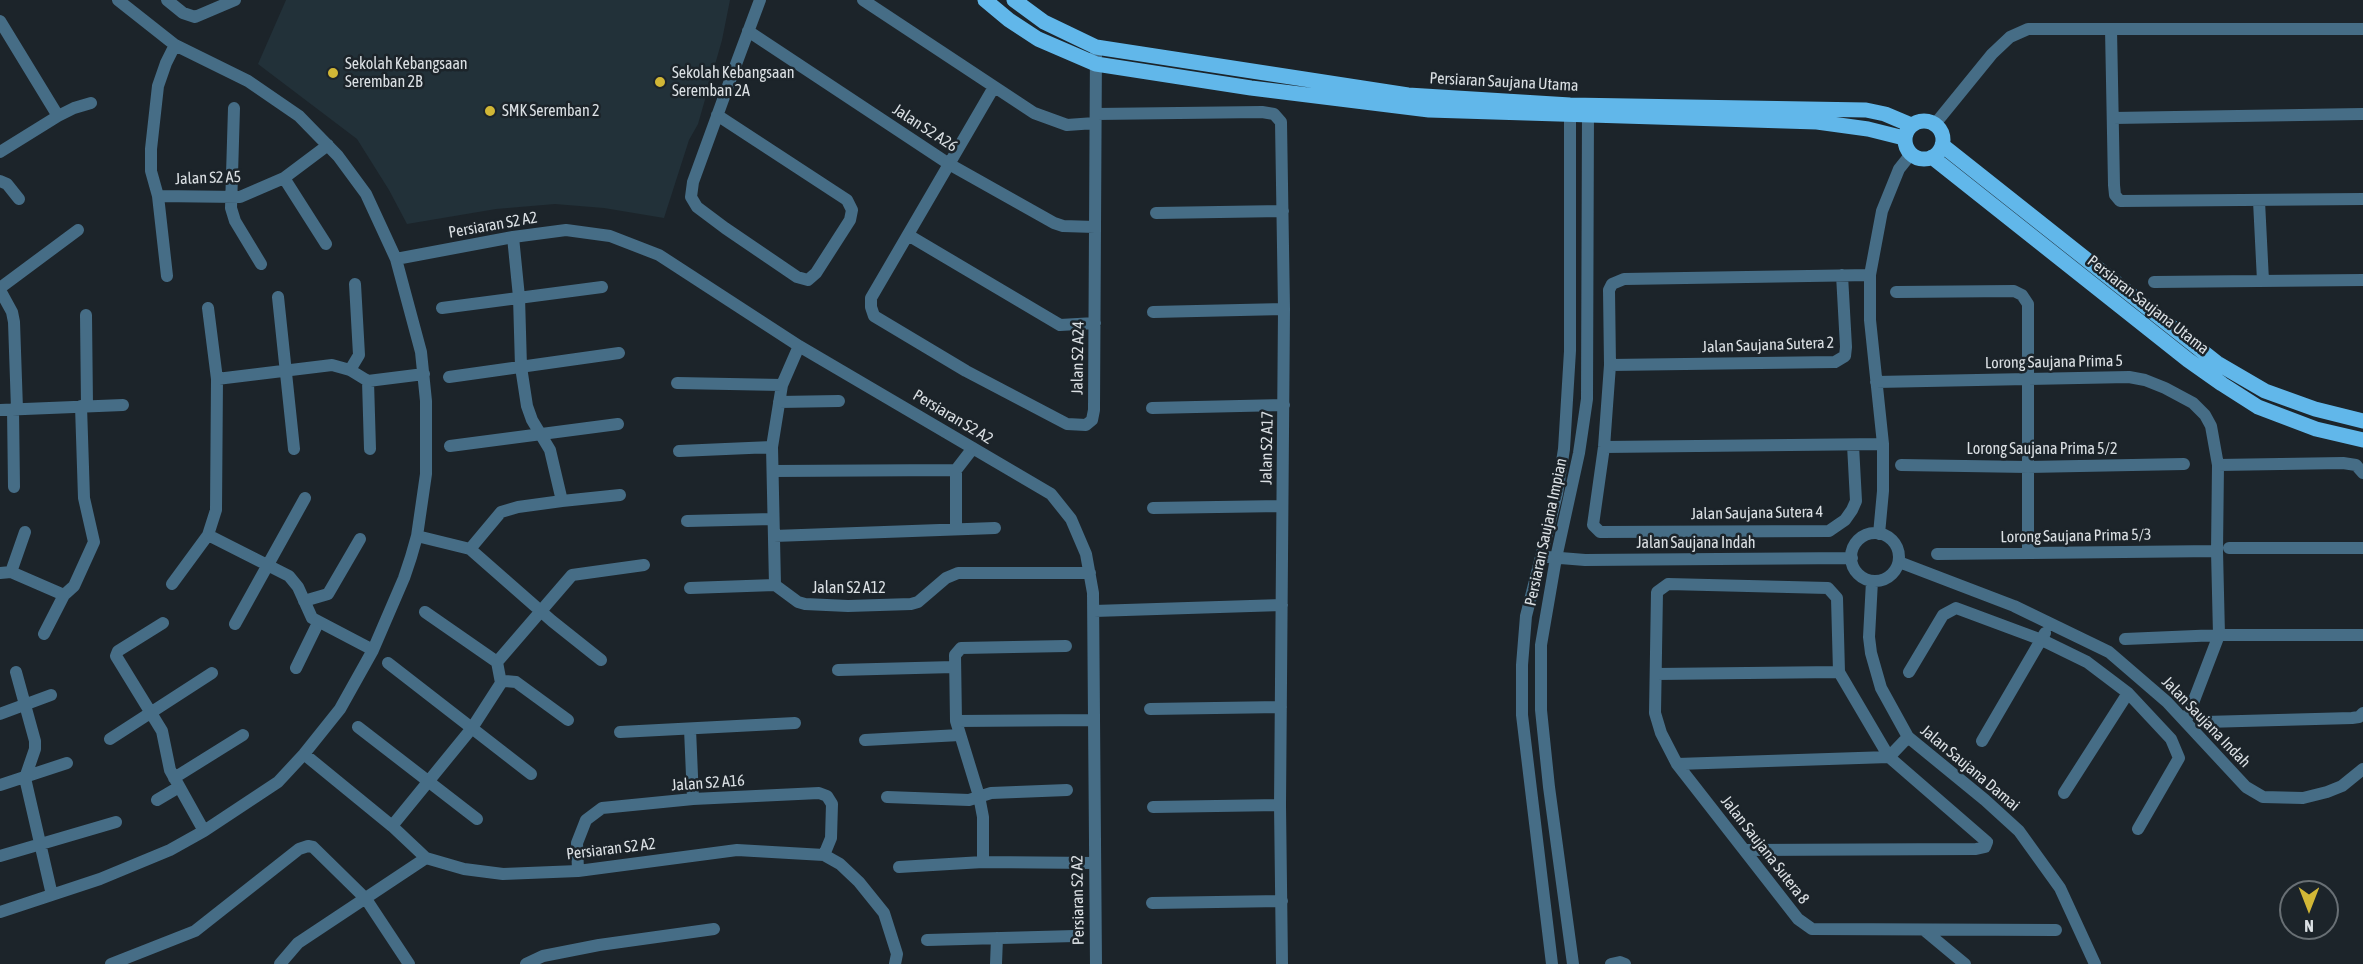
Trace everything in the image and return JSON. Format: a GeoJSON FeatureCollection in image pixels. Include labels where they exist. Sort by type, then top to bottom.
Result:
{"type":"FeatureCollection","features":[{"type":"Feature","properties":{"kind":"main road","name":"Persiaran Saujana Utama"},"geometry":{"type":"LineString","coordinates":[[985,0],[1009,20],[1038,39],[1096,64],[1251,88],[1392,106],[1570,110],[1866,110],[1885,114],[1907,132]]}},
{"type":"Feature","properties":{"kind":"main road","name":"Persiaran Saujana Utama"},"geometry":{"type":"LineString","coordinates":[[1014,0],[1044,22],[1096,47],[1408,95],[1570,110]]}},
{"type":"Feature","properties":{"kind":"main road"},"geometry":{"type":"LineString","coordinates":[[1925,120],[1935,124],[1942,133],[1942,145],[1932,157],[1921,159],[1911,154],[1904,144],[1907,132],[1925,120]]}},
{"type":"Feature","properties":{"kind":"main road","name":"Persiaran Saujana Utama"},"geometry":{"type":"LineString","coordinates":[[1942,145],[2217,363],[2265,391],[2315,409],[2363,421]]}},
{"type":"Feature","properties":{"kind":"main road","name":"Persiaran Saujana Utama"},"geometry":{"type":"LineString","coordinates":[[1932,157],[2188,360],[2222,384],[2258,407],[2316,429],[2363,440]]}},
{"type":"Feature","properties":{"kind":"street"},"geometry":{"type":"LineString","coordinates":[[0,912],[100,879],[170,850],[204,831],[278,782],[340,709],[373,650],[405,578],[417,536],[426,474],[427,437],[423,374],[418,340],[396,258],[366,194],[338,156],[299,116],[248,81],[176,45],[118,0]]}},
{"type":"Feature","properties":{"kind":"street"},"geometry":{"type":"LineString","coordinates":[[167,0],[183,13],[195,17],[235,0]]}},
{"type":"Feature","properties":{"kind":"street"},"geometry":{"type":"LineString","coordinates":[[717,115],[847,200],[852,210],[850,219],[816,273],[808,280],[797,277],[725,228],[697,207],[691,197],[693,182],[717,115],[760,0]]}},
{"type":"Feature","properties":{"kind":"street","name":"Jalan S2 A17"},"geometry":{"type":"LineString","coordinates":[[863,0],[1034,113],[1053,121],[1067,125],[1096,118],[1251,112],[1274,114],[1281,122],[1284,309],[1280,805],[1282,964]]}},
{"type":"Feature","properties":{"kind":"street"},"geometry":{"type":"LineString","coordinates":[[0,21],[58,116]]}},
{"type":"Feature","properties":{"kind":"street"},"geometry":{"type":"LineString","coordinates":[[1935,124],[1992,54],[2020,31],[2044,28],[2363,29]]}},
{"type":"Feature","properties":{"kind":"street"},"geometry":{"type":"LineString","coordinates":[[2111,29],[2114,185],[2115,195],[2120,201],[2363,199]]}},
{"type":"Feature","properties":{"kind":"street","name":"Jalan S2 A26"},"geometry":{"type":"LineString","coordinates":[[748,32],[949,164],[1054,223],[1063,226],[1095,227]]}},
{"type":"Feature","properties":{"kind":"street","name":"Jalan S2 A5"},"geometry":{"type":"LineString","coordinates":[[176,45],[162,72],[156,107],[151,171],[158,196],[230,197],[249,194],[284,178],[328,145]]}},
{"type":"Feature","properties":{"kind":"street","name":"Jalan S2 A24"},"geometry":{"type":"LineString","coordinates":[[908,235],[871,298],[874,316],[966,371],[1067,424],[1086,425],[1092,420],[1096,280],[1096,47]]}},
{"type":"Feature","properties":{"kind":"street"},"geometry":{"type":"LineString","coordinates":[[994,87],[908,235],[1060,325],[1095,324]]}},
{"type":"Feature","properties":{"kind":"street"},"geometry":{"type":"LineString","coordinates":[[0,152],[58,116],[91,103]]}},
{"type":"Feature","properties":{"kind":"street"},"geometry":{"type":"LineString","coordinates":[[234,108],[230,197],[232,214],[261,264]]}},
{"type":"Feature","properties":{"kind":"street","name":"Persiaran Saujana Impian"},"geometry":{"type":"LineString","coordinates":[[1552,964],[1522,715],[1522,665],[1526,616],[1557,494],[1564,449],[1570,351],[1570,110]]}},
{"type":"Feature","properties":{"kind":"street","name":"Persiaran Saujana Impian"},"geometry":{"type":"LineString","coordinates":[[1574,964],[1549,787],[1541,710],[1541,645],[1556,558],[1579,453],[1587,399],[1588,110]]}},
{"type":"Feature","properties":{"kind":"street"},"geometry":{"type":"LineString","coordinates":[[2113,118],[2363,114]]}},
{"type":"Feature","properties":{"kind":"street"},"geometry":{"type":"LineString","coordinates":[[1879,534],[1883,491],[1883,444],[1870,320],[1870,275],[1882,211],[1899,169],[1911,154]]}},
{"type":"Feature","properties":{"kind":"street"},"geometry":{"type":"LineString","coordinates":[[284,178],[326,244]]}},
{"type":"Feature","properties":{"kind":"street"},"geometry":{"type":"LineString","coordinates":[[0,181],[8,184],[19,199]]}},
{"type":"Feature","properties":{"kind":"street"},"geometry":{"type":"LineString","coordinates":[[158,196],[167,276]]}},
{"type":"Feature","properties":{"kind":"street"},"geometry":{"type":"LineString","coordinates":[[2259,201],[2263,280]]}},
{"type":"Feature","properties":{"kind":"street"},"geometry":{"type":"LineString","coordinates":[[1156,213],[1282,211]]}},
{"type":"Feature","properties":{"kind":"street"},"geometry":{"type":"LineString","coordinates":[[14,487],[10,409],[14,322],[12,312],[0,289],[78,230]]}},
{"type":"Feature","properties":{"kind":"street","name":"Persiaran S2 A2"},"geometry":{"type":"LineString","coordinates":[[396,258],[566,230],[610,236],[659,255],[799,346],[1051,494],[1071,519],[1086,554],[1094,610],[1096,964]]}},
{"type":"Feature","properties":{"kind":"street"},"geometry":{"type":"LineString","coordinates":[[513,237],[519,297],[521,367],[527,406],[550,450],[562,501]]}},
{"type":"Feature","properties":{"kind":"street","name":"Jalan Saujana Sutera 2"},"geometry":{"type":"LineString","coordinates":[[1610,365],[1834,362],[1845,356],[1846,347],[1842,275]]}},
{"type":"Feature","properties":{"kind":"street"},"geometry":{"type":"LineString","coordinates":[[1870,275],[1624,279],[1612,284],[1609,291],[1610,365],[1604,447],[1883,444]]}},
{"type":"Feature","properties":{"kind":"street"},"geometry":{"type":"LineString","coordinates":[[2154,282],[2363,280]]}},
{"type":"Feature","properties":{"kind":"street"},"geometry":{"type":"LineString","coordinates":[[350,370],[359,355],[355,284]]}},
{"type":"Feature","properties":{"kind":"street"},"geometry":{"type":"LineString","coordinates":[[442,309],[602,287]]}},
{"type":"Feature","properties":{"kind":"street"},"geometry":{"type":"LineString","coordinates":[[1896,292],[2014,291],[2022,295],[2028,304],[2028,553]]}},
{"type":"Feature","properties":{"kind":"street"},"geometry":{"type":"LineString","coordinates":[[278,297],[294,449]]}},
{"type":"Feature","properties":{"kind":"street"},"geometry":{"type":"LineString","coordinates":[[172,584],[208,535],[216,510],[217,379],[208,308]]}},
{"type":"Feature","properties":{"kind":"street"},"geometry":{"type":"LineString","coordinates":[[1153,312],[1284,309]]}},
{"type":"Feature","properties":{"kind":"street"},"geometry":{"type":"LineString","coordinates":[[44,633],[64,595],[74,586],[94,542],[84,498],[86,315]]}},
{"type":"Feature","properties":{"kind":"street"},"geometry":{"type":"LineString","coordinates":[[690,588],[775,585],[772,447],[782,385],[799,346]]}},
{"type":"Feature","properties":{"kind":"street"},"geometry":{"type":"LineString","coordinates":[[449,377],[619,353]]}},
{"type":"Feature","properties":{"kind":"street"},"geometry":{"type":"LineString","coordinates":[[217,379],[332,365],[350,370],[368,381],[423,374]]}},
{"type":"Feature","properties":{"kind":"street","name":"Lorong Saujana Prima 5"},"geometry":{"type":"LineString","coordinates":[[1876,382],[2129,377],[2145,380],[2165,388],[2193,403],[2205,415],[2211,426],[2218,465],[2219,635]]}},
{"type":"Feature","properties":{"kind":"street"},"geometry":{"type":"LineString","coordinates":[[368,381],[370,449]]}},
{"type":"Feature","properties":{"kind":"street"},"geometry":{"type":"LineString","coordinates":[[676,383],[782,385]]}},
{"type":"Feature","properties":{"kind":"street"},"geometry":{"type":"LineString","coordinates":[[778,402],[839,401]]}},
{"type":"Feature","properties":{"kind":"street"},"geometry":{"type":"LineString","coordinates":[[10,409],[123,405]]}},
{"type":"Feature","properties":{"kind":"street"},"geometry":{"type":"LineString","coordinates":[[1152,408],[1284,405]]}},
{"type":"Feature","properties":{"kind":"street"},"geometry":{"type":"LineString","coordinates":[[450,446],[618,424]]}},
{"type":"Feature","properties":{"kind":"street","name":"Jalan Saujana Sutera 4"},"geometry":{"type":"LineString","coordinates":[[1604,447],[1593,525],[1600,532],[1829,531],[1845,520],[1856,501],[1853,446]]}},
{"type":"Feature","properties":{"kind":"street"},"geometry":{"type":"LineString","coordinates":[[678,451],[772,447]]}},
{"type":"Feature","properties":{"kind":"street"},"geometry":{"type":"LineString","coordinates":[[956,529],[956,470],[973,448]]}},
{"type":"Feature","properties":{"kind":"street","name":"Lorong Saujana Prima 5/2"},"geometry":{"type":"LineString","coordinates":[[1901,465],[2028,467],[2184,464]]}},
{"type":"Feature","properties":{"kind":"street"},"geometry":{"type":"LineString","coordinates":[[2218,465],[2343,464],[2356,465],[2363,473]]}},
{"type":"Feature","properties":{"kind":"street"},"geometry":{"type":"LineString","coordinates":[[773,471],[956,470]]}},
{"type":"Feature","properties":{"kind":"street"},"geometry":{"type":"LineString","coordinates":[[470,549],[501,512],[518,507],[620,495]]}},
{"type":"Feature","properties":{"kind":"street"},"geometry":{"type":"LineString","coordinates":[[236,624],[305,498]]}},
{"type":"Feature","properties":{"kind":"street"},"geometry":{"type":"LineString","coordinates":[[1153,508],[1282,506]]}},
{"type":"Feature","properties":{"kind":"street"},"geometry":{"type":"LineString","coordinates":[[687,520],[773,519]]}},
{"type":"Feature","properties":{"kind":"street"},"geometry":{"type":"LineString","coordinates":[[774,536],[995,528]]}},
{"type":"Feature","properties":{"kind":"street"},"geometry":{"type":"LineString","coordinates":[[25,532],[5,572],[64,595]]}},
{"type":"Feature","properties":{"kind":"street"},"geometry":{"type":"LineString","coordinates":[[1872,534],[1879,534],[1895,543],[1899,562],[1886,579],[1872,581],[1860,575],[1852,558],[1852,551],[1859,540],[1872,534]]}},
{"type":"Feature","properties":{"kind":"street"},"geometry":{"type":"LineString","coordinates":[[208,535],[294,580],[308,613],[318,623],[373,650]]}},
{"type":"Feature","properties":{"kind":"street"},"geometry":{"type":"LineString","coordinates":[[417,536],[470,549],[601,660]]}},
{"type":"Feature","properties":{"kind":"street"},"geometry":{"type":"LineString","coordinates":[[304,601],[328,594],[360,539]]}},
{"type":"Feature","properties":{"kind":"street"},"geometry":{"type":"LineString","coordinates":[[2229,548],[2363,548]]}},
{"type":"Feature","properties":{"kind":"street","name":"Lorong Saujana Prima 5/3"},"geometry":{"type":"LineString","coordinates":[[1936,554],[2217,551]]}},
{"type":"Feature","properties":{"kind":"street","name":"Jalan Saujana Indah"},"geometry":{"type":"LineString","coordinates":[[1541,556],[1585,560],[1852,558]]}},
{"type":"Feature","properties":{"kind":"street","name":"Jalan Saujana Indah"},"geometry":{"type":"LineString","coordinates":[[1899,562],[2014,606],[2109,652],[2168,702],[2246,787],[2263,797],[2303,798],[2327,792],[2342,786],[2363,768]]}},
{"type":"Feature","properties":{"kind":"street"},"geometry":{"type":"LineString","coordinates":[[497,662],[576,573],[644,565]]}},
{"type":"Feature","properties":{"kind":"street","name":"Jalan S2 A12"},"geometry":{"type":"LineString","coordinates":[[775,585],[804,604],[848,606],[911,604],[918,602],[946,578],[958,573],[1090,573]]}},
{"type":"Feature","properties":{"kind":"street","name":"Jalan Saujana Damai"},"geometry":{"type":"LineString","coordinates":[[1872,581],[1869,637],[1871,653],[1881,688],[1908,738],[1985,800],[2019,831],[2060,888],[2095,964]]}},
{"type":"Feature","properties":{"kind":"street","name":"Jalan Saujana Sutera 8"},"geometry":{"type":"LineString","coordinates":[[1839,672],[1837,598],[1828,588],[1668,584],[1657,592],[1655,713],[1661,733],[1677,764],[1798,919],[1812,929],[2056,930]]}},
{"type":"Feature","properties":{"kind":"street"},"geometry":{"type":"LineString","coordinates":[[1094,610],[1282,605]]}},
{"type":"Feature","properties":{"kind":"street"},"geometry":{"type":"LineString","coordinates":[[1909,672],[1943,615],[1956,608],[2043,639],[2087,662],[2128,693],[2171,739],[2179,758],[2138,829]]}},
{"type":"Feature","properties":{"kind":"street"},"geometry":{"type":"LineString","coordinates":[[425,612],[497,662],[501,683]]}},
{"type":"Feature","properties":{"kind":"street"},"geometry":{"type":"LineString","coordinates":[[163,622],[118,651],[116,656],[162,731],[170,770],[204,831]]}},
{"type":"Feature","properties":{"kind":"street"},"geometry":{"type":"LineString","coordinates":[[1982,741],[2043,639],[2050,622]]}},
{"type":"Feature","properties":{"kind":"street"},"geometry":{"type":"LineString","coordinates":[[296,668],[318,623]]}},
{"type":"Feature","properties":{"kind":"street"},"geometry":{"type":"LineString","coordinates":[[2125,639],[2219,635],[2363,635]]}},
{"type":"Feature","properties":{"kind":"street"},"geometry":{"type":"LineString","coordinates":[[2186,721],[2219,635]]}},
{"type":"Feature","properties":{"kind":"street"},"geometry":{"type":"LineString","coordinates":[[983,862],[983,817],[979,796],[956,722],[955,655],[961,648],[1066,645]]}},
{"type":"Feature","properties":{"kind":"street"},"geometry":{"type":"LineString","coordinates":[[388,663],[531,774]]}},
{"type":"Feature","properties":{"kind":"street"},"geometry":{"type":"LineString","coordinates":[[838,669],[954,667]]}},
{"type":"Feature","properties":{"kind":"street"},"geometry":{"type":"LineString","coordinates":[[16,672],[26,705],[35,749],[26,778],[52,895]]}},
{"type":"Feature","properties":{"kind":"street"},"geometry":{"type":"LineString","coordinates":[[1656,674],[1839,672],[1889,757],[1986,840],[1985,847],[1976,849],[1745,850]]}},
{"type":"Feature","properties":{"kind":"street"},"geometry":{"type":"LineString","coordinates":[[110,740],[212,673]]}},
{"type":"Feature","properties":{"kind":"street"},"geometry":{"type":"LineString","coordinates":[[392,826],[472,728],[501,683],[516,682],[568,720]]}},
{"type":"Feature","properties":{"kind":"street"},"geometry":{"type":"LineString","coordinates":[[2064,794],[2128,693]]}},
{"type":"Feature","properties":{"kind":"street"},"geometry":{"type":"LineString","coordinates":[[0,714],[51,695]]}},
{"type":"Feature","properties":{"kind":"street"},"geometry":{"type":"LineString","coordinates":[[1150,709],[1281,707]]}},
{"type":"Feature","properties":{"kind":"street"},"geometry":{"type":"LineString","coordinates":[[2205,722],[2352,718],[2359,717],[2363,713]]}},
{"type":"Feature","properties":{"kind":"street"},"geometry":{"type":"LineString","coordinates":[[956,722],[1094,720]]}},
{"type":"Feature","properties":{"kind":"street"},"geometry":{"type":"LineString","coordinates":[[620,732],[795,723]]}},
{"type":"Feature","properties":{"kind":"street"},"geometry":{"type":"LineString","coordinates":[[358,727],[477,819]]}},
{"type":"Feature","properties":{"kind":"street"},"geometry":{"type":"LineString","coordinates":[[690,729],[693,799]]}},
{"type":"Feature","properties":{"kind":"street"},"geometry":{"type":"LineString","coordinates":[[157,800],[176,783],[243,735]]}},
{"type":"Feature","properties":{"kind":"street"},"geometry":{"type":"LineString","coordinates":[[866,740],[960,735]]}},
{"type":"Feature","properties":{"kind":"street"},"geometry":{"type":"LineString","coordinates":[[1677,764],[1889,757],[1908,738]]}},
{"type":"Feature","properties":{"kind":"street","name":"Persiaran S2 A2"},"geometry":{"type":"LineString","coordinates":[[304,754],[392,826],[426,858],[464,869],[503,874],[578,871],[737,850],[824,855]]}},
{"type":"Feature","properties":{"kind":"street"},"geometry":{"type":"LineString","coordinates":[[0,785],[67,764]]}},
{"type":"Feature","properties":{"kind":"street"},"geometry":{"type":"LineString","coordinates":[[887,797],[969,800],[991,793],[1067,790]]}},
{"type":"Feature","properties":{"kind":"street","name":"Jalan S2 A16"},"geometry":{"type":"LineString","coordinates":[[578,871],[577,843],[586,820],[602,808],[693,799],[819,793],[827,796],[832,804],[831,838],[824,855]]}},
{"type":"Feature","properties":{"kind":"street"},"geometry":{"type":"LineString","coordinates":[[1153,807],[1280,805]]}},
{"type":"Feature","properties":{"kind":"street"},"geometry":{"type":"LineString","coordinates":[[0,856],[116,822]]}},
{"type":"Feature","properties":{"kind":"street"},"geometry":{"type":"LineString","coordinates":[[111,964],[195,931],[299,849],[308,846],[313,847],[366,899],[409,964]]}},
{"type":"Feature","properties":{"kind":"street"},"geometry":{"type":"LineString","coordinates":[[824,855],[840,864],[859,882],[884,913],[897,954],[895,964]]}},
{"type":"Feature","properties":{"kind":"street"},"geometry":{"type":"LineString","coordinates":[[280,964],[298,943],[426,858]]}},
{"type":"Feature","properties":{"kind":"street"},"geometry":{"type":"LineString","coordinates":[[899,867],[983,862],[1094,863]]}},
{"type":"Feature","properties":{"kind":"street"},"geometry":{"type":"LineString","coordinates":[[1152,903],[1282,901]]}},
{"type":"Feature","properties":{"kind":"street"},"geometry":{"type":"LineString","coordinates":[[526,964],[543,956],[599,945],[714,929]]}},
{"type":"Feature","properties":{"kind":"street"},"geometry":{"type":"LineString","coordinates":[[1924,930],[1965,964]]}},
{"type":"Feature","properties":{"kind":"street"},"geometry":{"type":"LineString","coordinates":[[927,940],[1075,936]]}},
{"type":"Feature","properties":{"kind":"street"},"geometry":{"type":"LineString","coordinates":[[996,964],[997,938]]}},
{"type":"Feature","properties":{"kind":"street"},"geometry":{"type":"LineString","coordinates":[[1611,964],[1620,962],[1625,964]]}},
{"type":"Feature","properties":{"kind":"shaded area","name":"SMK Seremban 2"},"geometry":{"type":"Polygon","coordinates":[[[286,0],[730,0],[722,40],[698,124],[689,140],[664,218],[604,208],[555,204],[496,209],[407,224],[357,139],[258,64],[286,0]]]}},
{"type":"Feature","properties":{"kind":"place","name":"Sekolah Kebangsaan Seremban 2B"},"geometry":{"type":"Point","coordinates":[333,73]}},
{"type":"Feature","properties":{"kind":"place","name":"Sekolah Kebangsaan Seremban 2A"},"geometry":{"type":"Point","coordinates":[660,82]}},
{"type":"Feature","properties":{"kind":"place","name":"SMK Seremban 2"},"geometry":{"type":"Point","coordinates":[490,111]}}]}
